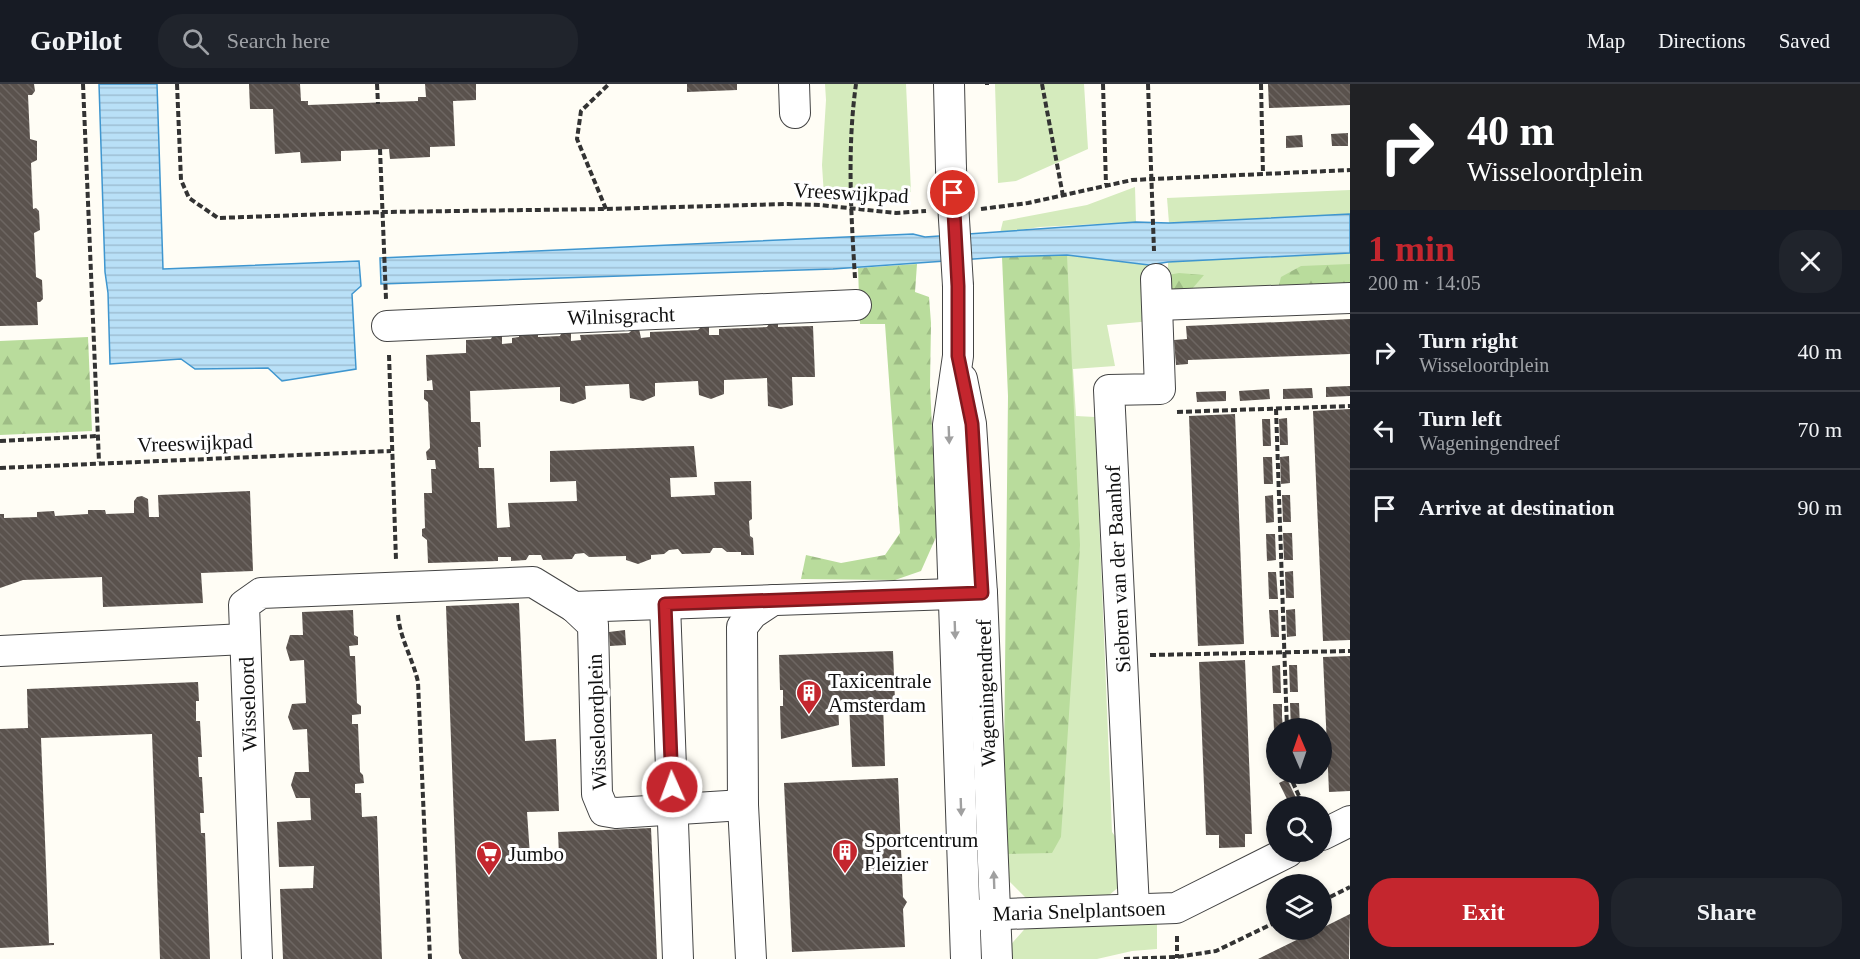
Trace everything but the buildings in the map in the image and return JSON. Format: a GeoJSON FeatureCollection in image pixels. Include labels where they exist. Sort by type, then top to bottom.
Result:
{"type":"FeatureCollection","features":[{"type":"Feature","properties":{"kind":"street"},"geometry":{"type":"LineString","coordinates":[[794,84],[795,113]]}},
{"type":"Feature","properties":{"kind":"street","name":"Wageningendreef"},"geometry":{"type":"LineString","coordinates":[[949,84],[951,170],[958,286],[958,356],[972,424],[968,594],[966,959]]}},
{"type":"Feature","properties":{"kind":"street"},"geometry":{"type":"LineString","coordinates":[[1157,292],[1350,298]]}},
{"type":"Feature","properties":{"kind":"street","name":"Siebren van der Baanhof"},"geometry":{"type":"LineString","coordinates":[[1134,908],[1109,390],[1160,389],[1157,292]]}},
{"type":"Feature","properties":{"kind":"street","name":"Wilnisgracht"},"geometry":{"type":"LineString","coordinates":[[387,326],[855,293]]}},
{"type":"Feature","properties":{"kind":"street","name":"Wisseloordplein"},"geometry":{"type":"LineString","coordinates":[[397,586],[533,582],[574,607],[593,626],[597,794],[604,811],[616,813],[743,805]]}},
{"type":"Feature","properties":{"kind":"street","name":"Wisseloord"},"geometry":{"type":"LineString","coordinates":[[256,959],[244,605],[261,593],[397,586]]}},
{"type":"Feature","properties":{"kind":"street"},"geometry":{"type":"LineString","coordinates":[[574,607],[968,594]]}},
{"type":"Feature","properties":{"kind":"street","name":"Wageningendreef"},"geometry":{"type":"LineString","coordinates":[[968,594],[997,959]]}},
{"type":"Feature","properties":{"kind":"street"},"geometry":{"type":"LineString","coordinates":[[751,959],[743,805],[742,627],[752,614],[773,600]]}},
{"type":"Feature","properties":{"kind":"street"},"geometry":{"type":"LineString","coordinates":[[665,604],[678,959]]}},
{"type":"Feature","properties":{"kind":"street"},"geometry":{"type":"LineString","coordinates":[[0,651],[245,639]]}},
{"type":"Feature","properties":{"kind":"street"},"geometry":{"type":"LineString","coordinates":[[1332,831],[1350,821]]}},
{"type":"Feature","properties":{"kind":"street","name":"Maria Snelplantsoen"},"geometry":{"type":"LineString","coordinates":[[965,916],[1176,908],[1268,862]]}},
{"type":"Feature","properties":{"kind":"path"},"geometry":{"type":"LineString","coordinates":[[83,84],[99,462]]}},
{"type":"Feature","properties":{"kind":"path","name":"Vreeswijkpad"},"geometry":{"type":"LineString","coordinates":[[177,84],[181,180],[189,198],[218,218],[383,212],[788,204],[896,213],[933,211]]}},
{"type":"Feature","properties":{"kind":"path"},"geometry":{"type":"LineString","coordinates":[[377,84],[378,104]]}},
{"type":"Feature","properties":{"kind":"path"},"geometry":{"type":"LineString","coordinates":[[606,209],[578,139],[581,111],[609,84]]}},
{"type":"Feature","properties":{"kind":"path"},"geometry":{"type":"LineString","coordinates":[[855,293],[851,209],[851,116],[856,84]]}},
{"type":"Feature","properties":{"kind":"path"},"geometry":{"type":"LineString","coordinates":[[1042,84],[1063,196]]}},
{"type":"Feature","properties":{"kind":"path"},"geometry":{"type":"LineString","coordinates":[[1103,84],[1106,184]]}},
{"type":"Feature","properties":{"kind":"path"},"geometry":{"type":"LineString","coordinates":[[1148,84],[1157,292]]}},
{"type":"Feature","properties":{"kind":"path"},"geometry":{"type":"LineString","coordinates":[[1261,84],[1263,174]]}},
{"type":"Feature","properties":{"kind":"path"},"geometry":{"type":"LineString","coordinates":[[380,149],[385,290]]}},
{"type":"Feature","properties":{"kind":"path"},"geometry":{"type":"LineString","coordinates":[[979,209],[1063,196],[1106,184],[1153,178],[1350,170]]}},
{"type":"Feature","properties":{"kind":"path"},"geometry":{"type":"LineString","coordinates":[[389,363],[399,627],[418,682],[430,959]]}},
{"type":"Feature","properties":{"kind":"path"},"geometry":{"type":"LineString","coordinates":[[1169,412],[1350,406]]}},
{"type":"Feature","properties":{"kind":"path"},"geometry":{"type":"LineString","coordinates":[[1276,409],[1287,718]]}},
{"type":"Feature","properties":{"kind":"path"},"geometry":{"type":"LineString","coordinates":[[0,441],[98,436]]}},
{"type":"Feature","properties":{"kind":"path","name":"Vreeswijkpad"},"geometry":{"type":"LineString","coordinates":[[0,468],[391,451]]}},
{"type":"Feature","properties":{"kind":"path"},"geometry":{"type":"LineString","coordinates":[[1122,656],[1350,651]]}},
{"type":"Feature","properties":{"kind":"path"},"geometry":{"type":"LineString","coordinates":[[1332,896],[1350,887]]}},
{"type":"Feature","properties":{"kind":"path"},"geometry":{"type":"LineString","coordinates":[[1124,959],[1177,957],[1216,951],[1266,927]]}},
{"type":"Feature","properties":{"kind":"path"},"geometry":{"type":"LineString","coordinates":[[1216,951],[1216,959]]}},
{"type":"Feature","properties":{"kind":"green space"},"geometry":{"type":"Polygon","coordinates":[[[825,84],[906,84],[911,192],[853,201],[824,196],[822,165],[825,84]]]}},
{"type":"Feature","properties":{"kind":"green space"},"geometry":{"type":"Polygon","coordinates":[[[995,84],[1084,84],[1088,149],[1016,181],[998,183],[995,84]]]}},
{"type":"Feature","properties":{"kind":"green space"},"geometry":{"type":"Polygon","coordinates":[[[1135,187],[1136,222],[1040,227],[1000,233],[1003,221],[1087,205],[1135,187]]]}},
{"type":"Feature","properties":{"kind":"green space"},"geometry":{"type":"Polygon","coordinates":[[[1350,190],[1350,214],[1169,223],[1167,198],[1350,190]]]}},
{"type":"Feature","properties":{"kind":"green space"},"geometry":{"type":"Polygon","coordinates":[[[1350,253],[1350,292],[1168,299],[1168,262],[1350,253]]]}},
{"type":"Feature","properties":{"kind":"green space"},"geometry":{"type":"Polygon","coordinates":[[[1067,255],[1149,265],[1152,321],[1107,325],[1115,366],[1073,369],[1076,416],[1095,417],[1112,832],[1124,849],[1120,886],[1108,896],[1028,900],[1003,875],[1003,854],[1061,837],[1067,255]]]}},
{"type":"Feature","properties":{"kind":"green space"},"geometry":{"type":"Polygon","coordinates":[[[1067,255],[1080,545],[1061,837],[1052,853],[1003,854],[1008,396],[1002,257],[1067,255]]]}},
{"type":"Feature","properties":{"kind":"green space"},"geometry":{"type":"Polygon","coordinates":[[[917,264],[915,292],[929,297],[931,323],[930,385],[937,535],[921,571],[895,580],[801,579],[806,555],[841,563],[885,555],[900,533],[885,324],[860,324],[858,268],[917,264]]]}},
{"type":"Feature","properties":{"kind":"green space"},"geometry":{"type":"Polygon","coordinates":[[[1350,264],[1350,285],[1278,289],[1281,277],[1301,266],[1350,264]]]}},
{"type":"Feature","properties":{"kind":"green space"},"geometry":{"type":"Polygon","coordinates":[[[1179,273],[1204,275],[1192,289],[1147,290],[1141,280],[1179,273]]]}},
{"type":"Feature","properties":{"kind":"green space"},"geometry":{"type":"Polygon","coordinates":[[[88,337],[92,431],[0,435],[0,341],[88,337]]]}},
{"type":"Feature","properties":{"kind":"green space"},"geometry":{"type":"Polygon","coordinates":[[[1157,918],[1157,949],[1132,951],[1097,959],[1005,959],[1005,951],[1030,923],[1157,918]]]}},
{"type":"Feature","properties":{"kind":"water"},"geometry":{"type":"Polygon","coordinates":[[[99,84],[157,84],[163,269],[359,261],[361,286],[352,294],[356,369],[282,381],[268,368],[195,369],[181,359],[110,364],[99,84]]]}},
{"type":"Feature","properties":{"kind":"water"},"geometry":{"type":"Polygon","coordinates":[[[1350,214],[1350,253],[1168,262],[1149,265],[1067,255],[1002,257],[833,269],[381,284],[380,258],[913,234],[925,237],[1136,222],[1169,223],[1350,214]]]}},
{"type":"Feature","properties":{"kind":"place","name":"Taxicentrale Amsterdam"},"geometry":{"type":"Point","coordinates":[809,716]}},
{"type":"Feature","properties":{"kind":"place","name":"Sportcentrum Pleizier"},"geometry":{"type":"Point","coordinates":[845,875]}},
{"type":"Feature","properties":{"kind":"place","name":"Jumbo"},"geometry":{"type":"Point","coordinates":[489,877]}},
{"type":"Feature","properties":{"kind":"route"},"geometry":{"type":"LineString","coordinates":[[672,787],[665,604],[982,593],[972,424],[958,356],[958,286],[953,193]]}}]}
